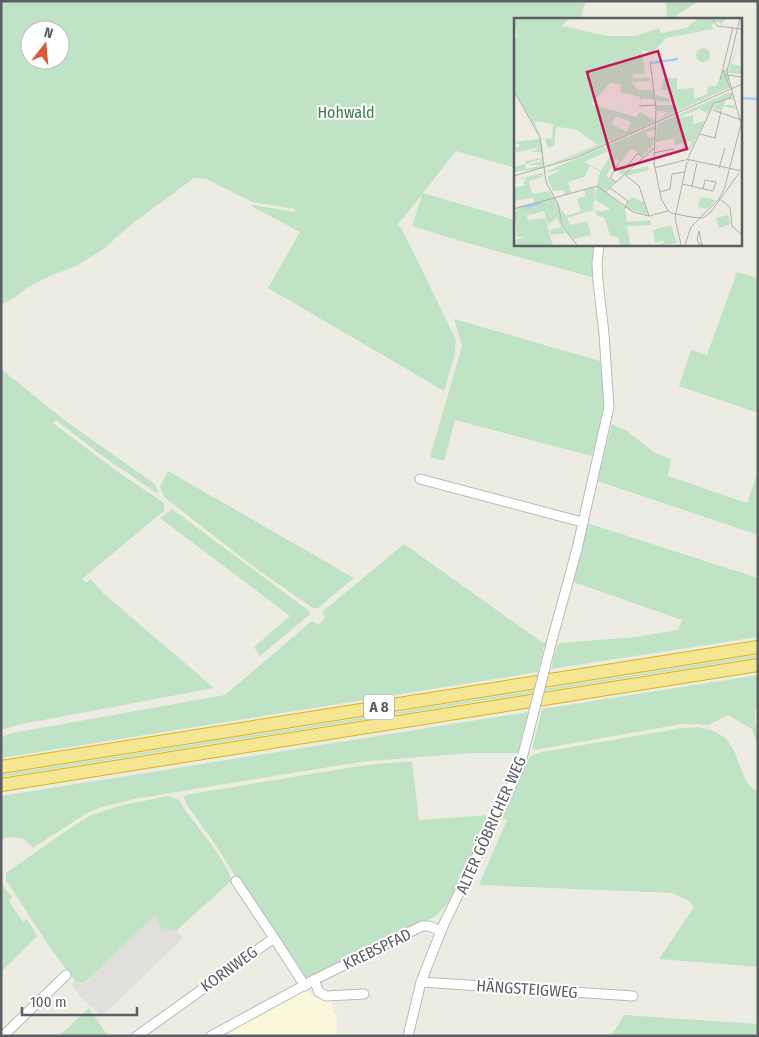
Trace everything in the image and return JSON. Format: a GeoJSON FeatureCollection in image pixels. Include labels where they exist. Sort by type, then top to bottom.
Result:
{"type":"FeatureCollection","features":[{"type":"Feature","properties":{"kind":"highway","name":"A 8"},"geometry":{"type":"LineString","coordinates":[[1,767],[758,647]]}},
{"type":"Feature","properties":{"kind":"highway","name":"A 8"},"geometry":{"type":"LineString","coordinates":[[1,785],[758,665]]}},
{"type":"Feature","properties":{"kind":"street","name":"ALTER GÖBRICHER WEG"},"geometry":{"type":"LineString","coordinates":[[408,1036],[421,982],[441,931],[513,782],[524,754],[577,549],[609,407],[598,281],[599,245]]}},
{"type":"Feature","properties":{"kind":"street"},"geometry":{"type":"LineString","coordinates":[[420,479],[582,522]]}},
{"type":"Feature","properties":{"kind":"street","name":"KORNWEG"},"geometry":{"type":"LineString","coordinates":[[236,881],[304,986]]}},
{"type":"Feature","properties":{"kind":"street","name":"KREBSPFAD"},"geometry":{"type":"LineString","coordinates":[[211,1036],[314,980],[422,926],[429,926],[441,931]]}},
{"type":"Feature","properties":{"kind":"street","name":"KORNWEG"},"geometry":{"type":"LineString","coordinates":[[137,1036],[274,938]]}},
{"type":"Feature","properties":{"kind":"street"},"geometry":{"type":"LineString","coordinates":[[3,1036],[66,975]]}},
{"type":"Feature","properties":{"kind":"street","name":"KREBSPFAD"},"geometry":{"type":"LineString","coordinates":[[314,980],[320,992],[326,996],[364,994]]}},
{"type":"Feature","properties":{"kind":"street","name":"HÄNGSTEIGWEG"},"geometry":{"type":"LineString","coordinates":[[421,982],[633,996]]}},
{"type":"Feature","properties":{"kind":"shaded area"},"geometry":{"type":"Polygon","coordinates":[[[155,914],[161,928],[176,931],[183,938],[102,1016],[81,998],[71,984],[75,981],[85,983],[155,914]]]}},
{"type":"Feature","properties":{"kind":"shaded area"},"geometry":{"type":"Polygon","coordinates":[[[306,988],[314,998],[331,999],[333,1014],[337,1014],[337,1036],[217,1036],[306,988]]]}},
{"type":"Feature","properties":{"kind":"green space","name":"Hohwald"},"geometry":{"type":"Polygon","coordinates":[[[1,1],[586,1],[580,18],[514,18],[514,168],[456,151],[423,193],[514,220],[514,245],[597,245],[594,275],[591,277],[412,226],[422,195],[397,225],[401,227],[456,340],[455,354],[444,391],[268,288],[300,232],[251,206],[296,212],[294,209],[252,202],[206,179],[194,178],[128,227],[105,248],[76,266],[28,287],[1,305],[1,1]]]}},
{"type":"Feature","properties":{"kind":"green space"},"geometry":{"type":"Polygon","coordinates":[[[666,1],[699,1],[673,18],[667,18],[666,1]]]}},
{"type":"Feature","properties":{"kind":"green space"},"geometry":{"type":"Polygon","coordinates":[[[737,272],[758,278],[758,413],[679,386],[691,350],[707,355],[737,272]]]}},
{"type":"Feature","properties":{"kind":"green space"},"geometry":{"type":"Polygon","coordinates":[[[454,319],[600,361],[605,408],[592,456],[455,420],[444,461],[430,457],[462,346],[454,319]]]}},
{"type":"Feature","properties":{"kind":"green space"},"geometry":{"type":"Polygon","coordinates":[[[1,369],[67,422],[155,484],[158,494],[101,455],[56,420],[53,423],[118,472],[164,503],[164,511],[82,579],[86,583],[90,579],[103,593],[214,688],[17,725],[1,730],[1,369]]]}},
{"type":"Feature","properties":{"kind":"green space"},"geometry":{"type":"Polygon","coordinates":[[[612,424],[627,431],[655,453],[671,459],[668,476],[747,503],[758,471],[758,535],[597,481],[612,424]]]}},
{"type":"Feature","properties":{"kind":"green space"},"geometry":{"type":"Polygon","coordinates":[[[168,471],[354,578],[318,608],[313,608],[258,570],[164,497],[160,487],[168,471]]]}},
{"type":"Feature","properties":{"kind":"green space"},"geometry":{"type":"Polygon","coordinates":[[[172,509],[309,611],[310,614],[260,656],[254,647],[290,616],[160,518],[172,509]]]}},
{"type":"Feature","properties":{"kind":"green space"},"geometry":{"type":"Polygon","coordinates":[[[587,523],[758,578],[758,637],[551,669],[557,645],[560,643],[636,637],[678,630],[682,620],[573,582],[587,523]]]}},
{"type":"Feature","properties":{"kind":"green space"},"geometry":{"type":"Polygon","coordinates":[[[404,544],[543,643],[547,641],[538,672],[1,758],[1,737],[12,733],[225,695],[312,621],[319,625],[325,617],[322,612],[404,544]]]}},
{"type":"Feature","properties":{"kind":"green space"},"geometry":{"type":"Polygon","coordinates":[[[758,655],[758,657],[1,777],[1,775],[758,655]]]}},
{"type":"Feature","properties":{"kind":"green space"},"geometry":{"type":"Polygon","coordinates":[[[758,675],[758,709],[755,710],[755,725],[758,725],[758,747],[752,729],[728,715],[709,725],[682,724],[532,749],[542,709],[758,675]]]}},
{"type":"Feature","properties":{"kind":"green space"},"geometry":{"type":"Polygon","coordinates":[[[528,712],[519,748],[521,749],[517,753],[470,753],[360,762],[134,799],[87,813],[33,848],[26,841],[19,838],[1,839],[1,796],[528,712]]]}},
{"type":"Feature","properties":{"kind":"green space"},"geometry":{"type":"Polygon","coordinates":[[[698,727],[714,731],[725,738],[737,756],[749,785],[758,792],[758,967],[659,959],[694,907],[689,901],[672,893],[479,885],[507,820],[502,818],[530,756],[542,752],[682,728],[698,727]]]}},
{"type":"Feature","properties":{"kind":"green space"},"geometry":{"type":"Polygon","coordinates":[[[412,761],[419,820],[490,815],[465,876],[456,892],[436,916],[307,981],[291,963],[213,841],[187,805],[184,799],[185,795],[366,765],[412,761]]]}},
{"type":"Feature","properties":{"kind":"green space"},"geometry":{"type":"Polygon","coordinates":[[[168,796],[179,800],[224,862],[231,881],[176,931],[161,928],[155,915],[84,983],[75,981],[51,949],[6,880],[6,873],[91,815],[119,806],[168,796]]]}},
{"type":"Feature","properties":{"kind":"green space"},"geometry":{"type":"Polygon","coordinates":[[[1,883],[12,897],[9,901],[23,922],[27,919],[37,936],[1,972],[1,883]]]}},
{"type":"Feature","properties":{"kind":"green space"},"geometry":{"type":"Polygon","coordinates":[[[89,1008],[108,1036],[59,1036],[89,1008]]]}},
{"type":"Feature","properties":{"kind":"green space"},"geometry":{"type":"Polygon","coordinates":[[[624,1015],[758,1024],[758,1036],[611,1036],[624,1015]]]}},
{"type":"Feature","properties":{"kind":"waterway"},"geometry":{"type":"LineString","coordinates":[[742,98],[758,99]]}}]}
